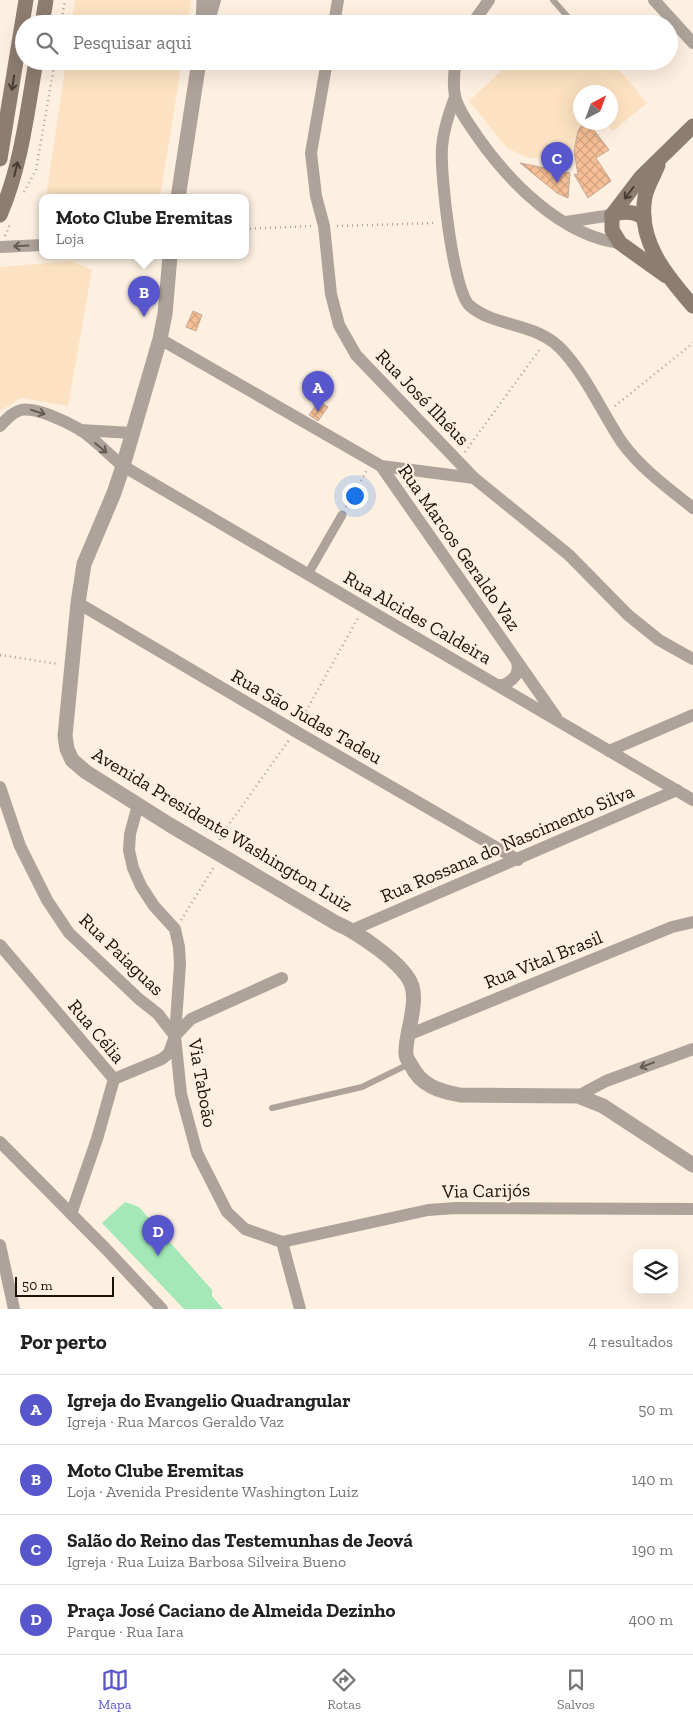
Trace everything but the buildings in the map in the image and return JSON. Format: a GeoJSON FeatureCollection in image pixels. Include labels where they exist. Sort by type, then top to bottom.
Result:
{"type":"FeatureCollection","features":[{"type":"Feature","properties":{"kind":"main road"},"geometry":{"type":"LineString","coordinates":[[24,15],[26,0]]}},
{"type":"Feature","properties":{"kind":"main road"},"geometry":{"type":"LineString","coordinates":[[44,15],[46,0]]}},
{"type":"Feature","properties":{"kind":"main road"},"geometry":{"type":"LineString","coordinates":[[1,150],[15,66]]}},
{"type":"Feature","properties":{"kind":"main road"},"geometry":{"type":"LineString","coordinates":[[0,215],[13,180],[34,70]]}},
{"type":"Feature","properties":{"kind":"main road"},"geometry":{"type":"LineString","coordinates":[[693,126],[641,177],[612,215],[612,230],[620,243],[666,276],[693,306]]}},
{"type":"Feature","properties":{"kind":"main road"},"geometry":{"type":"LineString","coordinates":[[662,157],[645,198],[644,218],[646,234],[666,276]]}},
{"type":"Feature","properties":{"kind":"main road"},"geometry":{"type":"LineString","coordinates":[[612,215],[620,212],[630,212],[644,218]]}},
{"type":"Feature","properties":{"kind":"main road"},"geometry":{"type":"LineString","coordinates":[[620,243],[646,234]]}},
{"type":"Feature","properties":{"kind":"street"},"geometry":{"type":"LineString","coordinates":[[203,15],[204,0]]}},
{"type":"Feature","properties":{"kind":"street"},"geometry":{"type":"LineString","coordinates":[[211,15],[215,0]]}},
{"type":"Feature","properties":{"kind":"street"},"geometry":{"type":"LineString","coordinates":[[336,15],[338,0]]}},
{"type":"Feature","properties":{"kind":"street"},"geometry":{"type":"LineString","coordinates":[[478,15],[489,0]]}},
{"type":"Feature","properties":{"kind":"street"},"geometry":{"type":"LineString","coordinates":[[654,0],[668,15]]}},
{"type":"Feature","properties":{"kind":"street"},"geometry":{"type":"LineString","coordinates":[[678,26],[693,43]]}},
{"type":"Feature","properties":{"kind":"street"},"geometry":{"type":"LineString","coordinates":[[179,194],[198,70]]}},
{"type":"Feature","properties":{"kind":"street","name":"Rua José Ilhéus"},"geometry":{"type":"LineString","coordinates":[[326,70],[312,153],[316,196],[324,226],[331,294],[339,325],[356,355],[474,478],[570,556],[628,615],[659,640],[693,659]]}},
{"type":"Feature","properties":{"kind":"street"},"geometry":{"type":"LineString","coordinates":[[456,70],[455,97],[445,130],[442,149],[447,222],[462,294],[469,306],[484,314],[540,333],[564,351],[623,443],[643,466],[693,508]]}},
{"type":"Feature","properties":{"kind":"street"},"geometry":{"type":"LineString","coordinates":[[455,97],[465,119],[503,169],[534,200],[553,215],[566,222],[600,239],[620,243]]}},
{"type":"Feature","properties":{"kind":"street"},"geometry":{"type":"LineString","coordinates":[[566,222],[612,215]]}},
{"type":"Feature","properties":{"kind":"street"},"geometry":{"type":"LineString","coordinates":[[0,247],[39,245]]}},
{"type":"Feature","properties":{"kind":"street","name":"Avenida Presidente Washington Luiz"},"geometry":{"type":"LineString","coordinates":[[170,259],[165,314],[160,339],[114,493],[84,564],[71,666],[65,736],[67,750],[72,760],[86,772],[219,854],[352,930],[388,958],[407,976],[412,986],[414,1002],[408,1035]]}},
{"type":"Feature","properties":{"kind":"street","name":"Rua Marcos Geraldo Vaz"},"geometry":{"type":"LineString","coordinates":[[160,339],[377,464],[558,721]]}},
{"type":"Feature","properties":{"kind":"street"},"geometry":{"type":"LineString","coordinates":[[0,426],[19,410],[29,409],[42,413],[80,430],[123,466]]}},
{"type":"Feature","properties":{"kind":"street"},"geometry":{"type":"LineString","coordinates":[[80,430],[133,433]]}},
{"type":"Feature","properties":{"kind":"street"},"geometry":{"type":"LineString","coordinates":[[377,464],[474,478]]}},
{"type":"Feature","properties":{"kind":"street","name":"Rua Alcides Caldeira"},"geometry":{"type":"LineString","coordinates":[[123,466],[693,800]]}},
{"type":"Feature","properties":{"kind":"street"},"geometry":{"type":"LineString","coordinates":[[308,574],[342,515]]}},
{"type":"Feature","properties":{"kind":"street","name":"Rua São Judas Tadeu"},"geometry":{"type":"LineString","coordinates":[[78,603],[518,860]]}},
{"type":"Feature","properties":{"kind":"street"},"geometry":{"type":"LineString","coordinates":[[497,685],[504,685],[517,674],[519,669],[517,662]]}},
{"type":"Feature","properties":{"kind":"street"},"geometry":{"type":"LineString","coordinates":[[609,751],[693,715]]}},
{"type":"Feature","properties":{"kind":"street","name":"Rua Paiaguas"},"geometry":{"type":"LineString","coordinates":[[0,787],[20,846],[48,900],[69,933],[139,999],[158,1014],[175,1036]]}},
{"type":"Feature","properties":{"kind":"street","name":"Rua Rossana do Nascimento Silva"},"geometry":{"type":"LineString","coordinates":[[352,930],[677,790]]}},
{"type":"Feature","properties":{"kind":"street"},"geometry":{"type":"LineString","coordinates":[[138,805],[130,834],[129,850],[133,868],[141,886],[154,906],[175,929]]}},
{"type":"Feature","properties":{"kind":"street","name":"Rua Vital Brasil"},"geometry":{"type":"LineString","coordinates":[[408,1035],[672,927],[693,922]]}},
{"type":"Feature","properties":{"kind":"street","name":"Via Taboão"},"geometry":{"type":"LineString","coordinates":[[175,929],[180,964],[175,1036],[181,1094],[197,1153],[227,1212],[244,1228],[282,1242]]}},
{"type":"Feature","properties":{"kind":"street","name":"Rua Célia"},"geometry":{"type":"LineString","coordinates":[[0,946],[114,1079],[97,1140],[71,1214]]}},
{"type":"Feature","properties":{"kind":"street"},"geometry":{"type":"LineString","coordinates":[[114,1079],[162,1059],[168,1052],[175,1036],[191,1020],[282,978]]}},
{"type":"Feature","properties":{"kind":"street"},"geometry":{"type":"LineString","coordinates":[[408,1035],[406,1054],[414,1073],[427,1086],[460,1096],[578,1096],[603,1106],[693,1165]]}},
{"type":"Feature","properties":{"kind":"street"},"geometry":{"type":"LineString","coordinates":[[578,1096],[606,1081],[693,1048]]}},
{"type":"Feature","properties":{"kind":"street"},"geometry":{"type":"LineString","coordinates":[[0,1142],[162,1309]]}},
{"type":"Feature","properties":{"kind":"street","name":"Via Carijós"},"geometry":{"type":"LineString","coordinates":[[282,1242],[428,1210],[456,1208],[693,1209]]}},
{"type":"Feature","properties":{"kind":"street"},"geometry":{"type":"LineString","coordinates":[[282,1242],[300,1309]]}},
{"type":"Feature","properties":{"kind":"street"},"geometry":{"type":"LineString","coordinates":[[0,1245],[14,1309]]}},
{"type":"Feature","properties":{"kind":"lane"},"geometry":{"type":"LineString","coordinates":[[553,0],[566,15]]}},
{"type":"Feature","properties":{"kind":"lane"},"geometry":{"type":"LineString","coordinates":[[272,1108],[362,1087],[410,1064]]}},
{"type":"Feature","properties":{"kind":"path"},"geometry":{"type":"LineString","coordinates":[[62,15],[65,0]]}},
{"type":"Feature","properties":{"kind":"path"},"geometry":{"type":"LineString","coordinates":[[249,228],[447,222]]}},
{"type":"Feature","properties":{"kind":"path"},"geometry":{"type":"LineString","coordinates":[[458,461],[548,338]]}},
{"type":"Feature","properties":{"kind":"path"},"geometry":{"type":"LineString","coordinates":[[604,415],[693,343]]}},
{"type":"Feature","properties":{"kind":"path"},"geometry":{"type":"LineString","coordinates":[[342,515],[377,464]]}},
{"type":"Feature","properties":{"kind":"path"},"geometry":{"type":"LineString","coordinates":[[175,929],[214,866],[219,854],[220,837],[295,731],[364,607]]}},
{"type":"Feature","properties":{"kind":"path"},"geometry":{"type":"LineString","coordinates":[[0,655],[71,666]]}},
{"type":"Feature","properties":{"kind":"shaded area"},"geometry":{"type":"Polygon","coordinates":[[[75,0],[191,0],[188,15],[72,15],[75,0]]]}},
{"type":"Feature","properties":{"kind":"shaded area"},"geometry":{"type":"Polygon","coordinates":[[[65,70],[181,70],[161,194],[47,194],[65,70]]]}},
{"type":"Feature","properties":{"kind":"shaded area"},"geometry":{"type":"Polygon","coordinates":[[[502,70],[620,70],[647,103],[618,127],[618,85],[573,85],[573,130],[579,130],[570,157],[528,158],[507,148],[469,101],[502,70]]]}},
{"type":"Feature","properties":{"kind":"shaded area"},"geometry":{"type":"Polygon","coordinates":[[[71,261],[92,270],[68,406],[21,398],[0,411],[0,267],[71,261]]]}},
{"type":"Feature","properties":{"kind":"green space"},"geometry":{"type":"Polygon","coordinates":[[[125,1202],[139,1207],[212,1290],[212,1296],[223,1309],[184,1309],[102,1223],[125,1202]]]}},
{"type":"Feature","properties":{"kind":"place","name":"Salão do Reino das Testemunhas de Jeová"},"geometry":{"type":"Point","coordinates":[557,183]}},
{"type":"Feature","properties":{"kind":"place","name":"Moto Clube Eremitas"},"geometry":{"type":"Point","coordinates":[144,317]}},
{"type":"Feature","properties":{"kind":"place","name":"Igreja do Evangelio Quadrangular"},"geometry":{"type":"Point","coordinates":[318,412]}},
{"type":"Feature","properties":{"kind":"place","name":"Praça José Caciano de Almeida Dezinho"},"geometry":{"type":"Point","coordinates":[158,1256]}}]}
